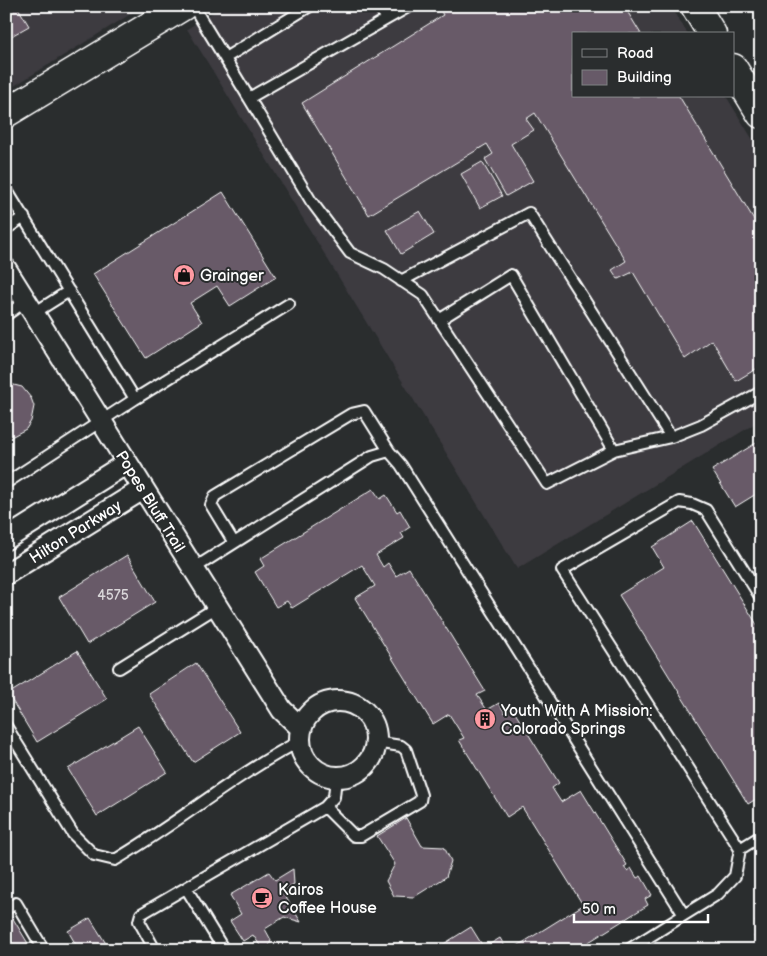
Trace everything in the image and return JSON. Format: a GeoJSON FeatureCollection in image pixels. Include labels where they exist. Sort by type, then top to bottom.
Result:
{"type":"FeatureCollection","features":[{"type":"Feature","properties":{"kind":"street"},"geometry":{"type":"LineString","coordinates":[[6,113],[183,6]]}},
{"type":"Feature","properties":{"kind":"street"},"geometry":{"type":"LineString","coordinates":[[695,6],[711,32]]}},
{"type":"Feature","properties":{"kind":"street"},"geometry":{"type":"LineString","coordinates":[[734,70],[761,114]]}},
{"type":"Feature","properties":{"kind":"street","name":"Popes Bluff Trail"},"geometry":{"type":"LineString","coordinates":[[6,269],[282,710],[301,734],[303,754],[310,765],[323,774],[336,777]]}},
{"type":"Feature","properties":{"kind":"street","name":"Hilton Parkway"},"geometry":{"type":"LineString","coordinates":[[6,539],[127,463]]}},
{"type":"Feature","properties":{"kind":"street","name":"Hilton Parkway"},"geometry":{"type":"LineString","coordinates":[[6,574],[143,489]]}},
{"type":"Feature","properties":{"kind":"street"},"geometry":{"type":"LineString","coordinates":[[301,734],[308,716],[317,707],[329,702],[343,701],[355,706],[366,714],[375,732],[375,742],[371,757],[363,767],[349,775],[336,777]]}},
{"type":"Feature","properties":{"kind":"lane"},"geometry":{"type":"LineString","coordinates":[[194,6],[311,201],[350,253],[384,269],[423,295],[547,484],[614,450],[671,437],[701,425],[761,392]]}},
{"type":"Feature","properties":{"kind":"lane"},"geometry":{"type":"LineString","coordinates":[[225,58],[310,6]]}},
{"type":"Feature","properties":{"kind":"lane"},"geometry":{"type":"LineString","coordinates":[[378,6],[387,19]]}},
{"type":"Feature","properties":{"kind":"lane"},"geometry":{"type":"LineString","coordinates":[[249,98],[410,6]]}},
{"type":"Feature","properties":{"kind":"lane"},"geometry":{"type":"LineString","coordinates":[[6,189],[136,399]]}},
{"type":"Feature","properties":{"kind":"lane"},"geometry":{"type":"LineString","coordinates":[[401,281],[529,213],[671,437]]}},
{"type":"Feature","properties":{"kind":"lane"},"geometry":{"type":"LineString","coordinates":[[6,229],[24,217]]}},
{"type":"Feature","properties":{"kind":"lane"},"geometry":{"type":"LineString","coordinates":[[439,320],[511,275],[614,450]]}},
{"type":"Feature","properties":{"kind":"lane"},"geometry":{"type":"LineString","coordinates":[[6,315],[69,291]]}},
{"type":"Feature","properties":{"kind":"lane"},"geometry":{"type":"LineString","coordinates":[[6,483],[101,421],[289,304]]}},
{"type":"Feature","properties":{"kind":"lane"},"geometry":{"type":"LineString","coordinates":[[234,543],[211,505],[215,496],[351,414],[364,411],[389,451],[401,465],[684,915]]}},
{"type":"Feature","properties":{"kind":"lane"},"geometry":{"type":"LineString","coordinates":[[193,569],[372,456],[389,451]]}},
{"type":"Feature","properties":{"kind":"lane"},"geometry":{"type":"LineString","coordinates":[[628,950],[718,894],[735,876],[740,849],[562,570],[679,502],[692,504],[706,510],[761,598]]}},
{"type":"Feature","properties":{"kind":"lane"},"geometry":{"type":"LineString","coordinates":[[119,668],[217,607]]}},
{"type":"Feature","properties":{"kind":"lane"},"geometry":{"type":"LineString","coordinates":[[6,726],[73,834],[94,855],[115,860],[154,837],[301,734]]}},
{"type":"Feature","properties":{"kind":"lane"},"geometry":{"type":"LineString","coordinates":[[325,808],[354,836],[361,836],[420,801],[421,795],[406,750],[401,746],[375,742]]}},
{"type":"Feature","properties":{"kind":"lane"},"geometry":{"type":"LineString","coordinates":[[155,950],[138,921],[141,914],[325,808],[334,797],[336,777]]}},
{"type":"Feature","properties":{"kind":"lane"},"geometry":{"type":"LineString","coordinates":[[740,849],[761,836]]}},
{"type":"Feature","properties":{"kind":"lane"},"geometry":{"type":"LineString","coordinates":[[186,888],[224,950]]}},
{"type":"Feature","properties":{"kind":"lane"},"geometry":{"type":"LineString","coordinates":[[6,910],[16,904],[44,950]]}},
{"type":"Feature","properties":{"kind":"shaded area"},"geometry":{"type":"Polygon","coordinates":[[[6,6],[131,6],[134,12],[6,91],[6,6]]]}},
{"type":"Feature","properties":{"kind":"shaded area"},"geometry":{"type":"Polygon","coordinates":[[[223,6],[671,6],[687,32],[572,32],[572,98],[727,98],[761,153],[761,420],[517,569],[187,29],[223,6]]]}},
{"type":"Feature","properties":{"kind":"building"},"geometry":{"type":"Polygon","coordinates":[[[6,6],[17,6],[29,26],[6,39],[6,6]]]}},
{"type":"Feature","properties":{"kind":"building"},"geometry":{"type":"Polygon","coordinates":[[[438,6],[624,6],[640,32],[572,32],[572,98],[680,98],[761,231],[761,366],[736,381],[712,340],[685,359],[633,272],[618,279],[612,270],[626,261],[535,113],[526,119],[534,130],[511,144],[533,181],[506,196],[485,159],[493,154],[487,144],[369,215],[302,103],[443,15],[438,6]]]}},
{"type":"Feature","properties":{"kind":"building"},"geometry":{"type":"Polygon","coordinates":[[[482,162],[502,196],[480,208],[461,174],[482,162]]]}},
{"type":"Feature","properties":{"kind":"building","name":"Grainger"},"geometry":{"type":"Polygon","coordinates":[[[223,192],[276,277],[230,306],[217,286],[190,303],[202,322],[146,358],[93,274],[223,192]]]}},
{"type":"Feature","properties":{"kind":"building"},"geometry":{"type":"Polygon","coordinates":[[[420,211],[434,234],[401,254],[387,230],[420,211]]]}},
{"type":"Feature","properties":{"kind":"building"},"geometry":{"type":"Polygon","coordinates":[[[6,383],[22,387],[31,398],[34,406],[31,421],[26,429],[11,437],[6,436],[6,383]]]}},
{"type":"Feature","properties":{"kind":"building"},"geometry":{"type":"Polygon","coordinates":[[[761,440],[761,491],[735,507],[712,470],[761,440]]]}},
{"type":"Feature","properties":{"kind":"building","name":"Youth With A Mission: Colorado Springs"},"geometry":{"type":"Polygon","coordinates":[[[373,489],[380,499],[386,495],[397,512],[400,510],[410,527],[401,533],[404,538],[376,555],[383,567],[388,563],[396,576],[409,568],[485,691],[477,695],[487,710],[499,703],[505,713],[512,708],[559,783],[552,788],[561,802],[581,790],[627,865],[624,867],[627,871],[631,868],[637,878],[641,876],[652,895],[645,899],[648,905],[576,950],[511,950],[583,905],[522,807],[507,817],[459,740],[464,738],[449,714],[433,724],[355,598],[375,586],[362,565],[292,608],[287,601],[276,607],[255,572],[264,566],[260,559],[373,489]]]}},
{"type":"Feature","properties":{"kind":"building"},"geometry":{"type":"Polygon","coordinates":[[[693,521],[761,631],[761,796],[748,804],[619,595],[664,567],[652,547],[693,521]]]}},
{"type":"Feature","properties":{"kind":"building"},"geometry":{"type":"Polygon","coordinates":[[[127,555],[155,602],[87,644],[59,597],[127,555]]]}},
{"type":"Feature","properties":{"kind":"building"},"geometry":{"type":"Polygon","coordinates":[[[77,651],[107,699],[37,742],[8,694],[77,651]]]}},
{"type":"Feature","properties":{"kind":"building"},"geometry":{"type":"Polygon","coordinates":[[[196,663],[240,732],[193,762],[149,694],[196,663]]]}},
{"type":"Feature","properties":{"kind":"building"},"geometry":{"type":"Polygon","coordinates":[[[138,726],[167,772],[97,816],[68,769],[138,726]]]}},
{"type":"Feature","properties":{"kind":"building"},"geometry":{"type":"Polygon","coordinates":[[[406,818],[422,846],[444,847],[451,861],[446,877],[414,897],[394,896],[386,881],[395,864],[377,836],[406,818]]]}},
{"type":"Feature","properties":{"kind":"building"},"geometry":{"type":"Polygon","coordinates":[[[293,869],[294,884],[282,891],[301,922],[284,917],[265,929],[271,940],[268,950],[263,950],[253,935],[243,941],[230,921],[241,914],[230,895],[269,872],[275,880],[293,869]]]}},
{"type":"Feature","properties":{"kind":"building"},"geometry":{"type":"Polygon","coordinates":[[[12,917],[32,950],[6,950],[6,921],[12,917]]]}},
{"type":"Feature","properties":{"kind":"building"},"geometry":{"type":"Polygon","coordinates":[[[90,918],[110,950],[79,950],[68,931],[90,918]]]}},
{"type":"Feature","properties":{"kind":"building"},"geometry":{"type":"Polygon","coordinates":[[[761,919],[761,933],[755,921],[761,919]]]}},
{"type":"Feature","properties":{"kind":"building"},"geometry":{"type":"Polygon","coordinates":[[[471,927],[484,948],[500,938],[507,950],[434,950],[471,927]]]}},
{"type":"Feature","properties":{"kind":"building"},"geometry":{"type":"Polygon","coordinates":[[[761,933],[761,950],[759,950],[754,936],[761,933]]]}},
{"type":"Feature","properties":{"kind":"place","name":"Grainger"},"geometry":{"type":"Point","coordinates":[184,275]}},
{"type":"Feature","properties":{"kind":"place","name":"Youth With A Mission: Colorado Springs"},"geometry":{"type":"Point","coordinates":[485,719]}},
{"type":"Feature","properties":{"kind":"place","name":"Kairos Coffee House"},"geometry":{"type":"Point","coordinates":[262,898]}}]}
